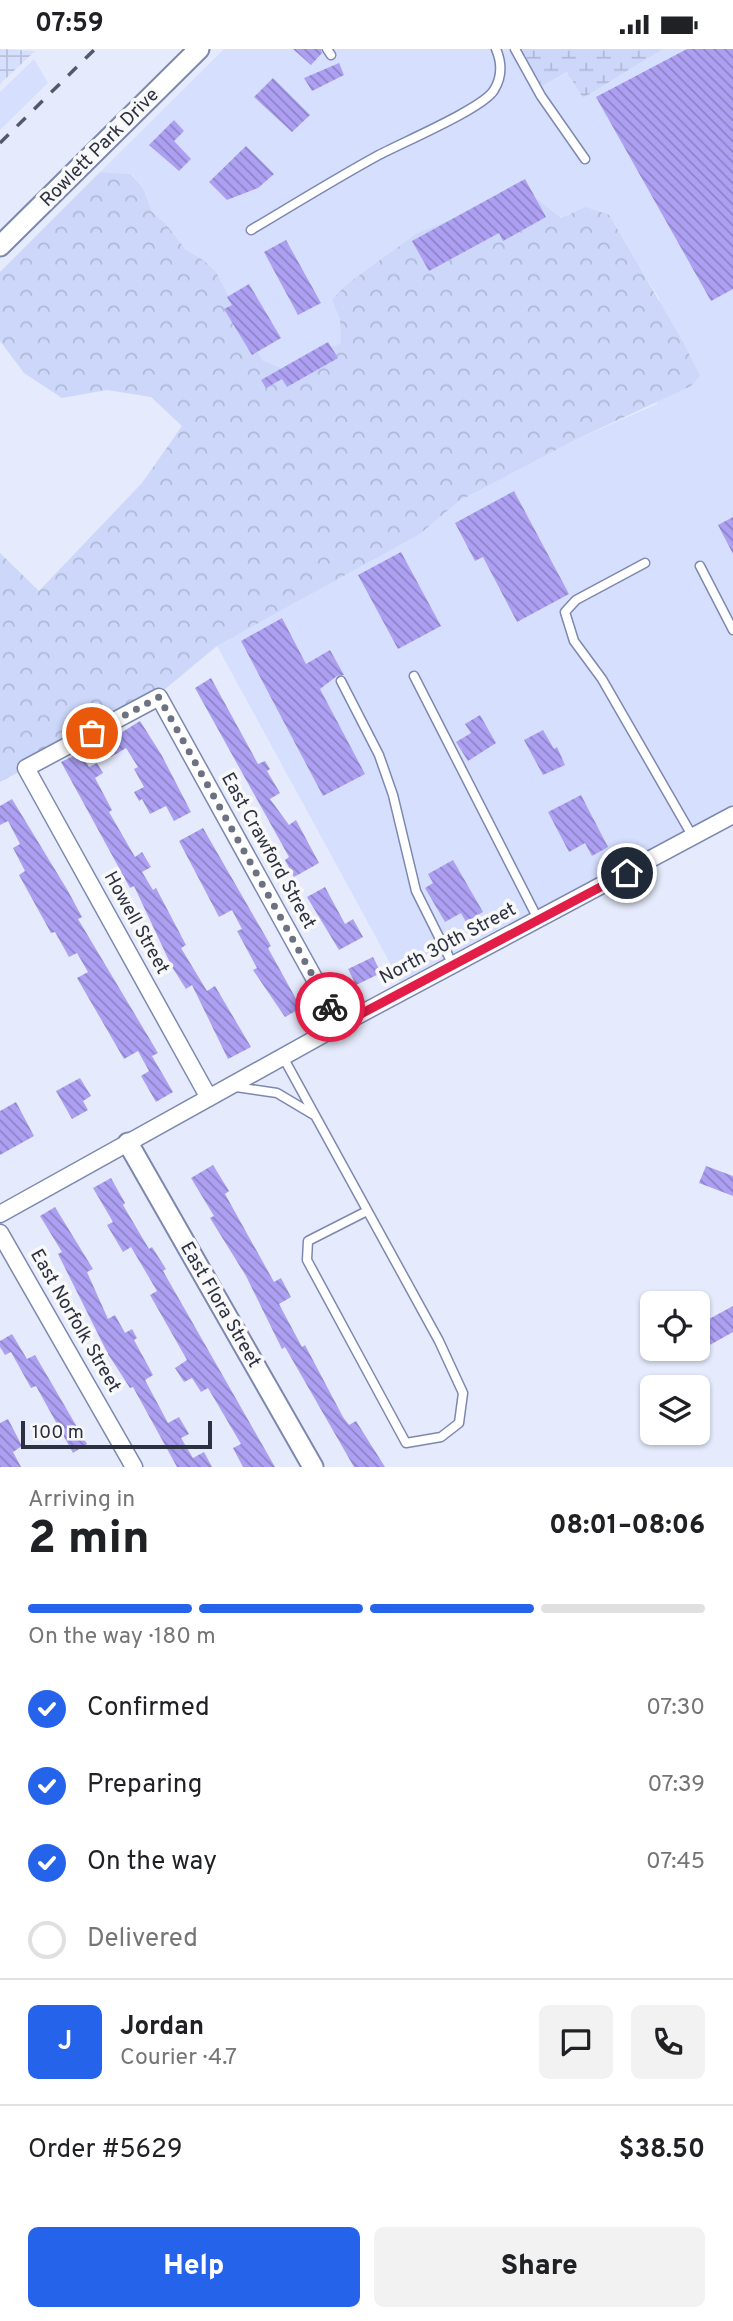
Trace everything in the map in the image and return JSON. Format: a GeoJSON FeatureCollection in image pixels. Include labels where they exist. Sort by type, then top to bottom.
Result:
{"type":"FeatureCollection","features":[{"type":"Feature","properties":{"kind":"street","name":"Rowlett Park Drive"},"geometry":{"type":"LineString","coordinates":[[0,246],[200,49]]}},
{"type":"Feature","properties":{"kind":"street","name":"Howell Street"},"geometry":{"type":"LineString","coordinates":[[159,697],[26,768],[209,1098]]}},
{"type":"Feature","properties":{"kind":"street","name":"East Crawford Street"},"geometry":{"type":"LineString","coordinates":[[159,697],[340,1025]]}},
{"type":"Feature","properties":{"kind":"street","name":"North 30th Street"},"geometry":{"type":"LineString","coordinates":[[0,1214],[340,1025],[733,815]]}},
{"type":"Feature","properties":{"kind":"street","name":"East Flora Street"},"geometry":{"type":"LineString","coordinates":[[128,1143],[313,1467]]}},
{"type":"Feature","properties":{"kind":"street","name":"East Norfolk Street"},"geometry":{"type":"LineString","coordinates":[[0,1233],[134,1467]]}},
{"type":"Feature","properties":{"kind":"lane"},"geometry":{"type":"LineString","coordinates":[[251,230],[377,156],[476,108],[494,92],[500,76],[501,64],[496,49]]}},
{"type":"Feature","properties":{"kind":"lane"},"geometry":{"type":"LineString","coordinates":[[515,49],[541,96],[585,159]]}},
{"type":"Feature","properties":{"kind":"lane"},"geometry":{"type":"LineString","coordinates":[[645,563],[576,600],[565,611],[574,641],[603,679],[693,837]]}},
{"type":"Feature","properties":{"kind":"lane"},"geometry":{"type":"LineString","coordinates":[[700,566],[733,630]]}},
{"type":"Feature","properties":{"kind":"lane"},"geometry":{"type":"LineString","coordinates":[[414,676],[539,921]]}},
{"type":"Feature","properties":{"kind":"lane"},"geometry":{"type":"LineString","coordinates":[[341,681],[379,755],[393,796],[416,891],[453,965]]}},
{"type":"Feature","properties":{"kind":"lane"},"geometry":{"type":"LineString","coordinates":[[282,1057],[439,1341],[463,1393],[459,1423],[441,1437],[407,1443],[307,1260],[308,1241],[367,1211]]}},
{"type":"Feature","properties":{"kind":"lane"},"geometry":{"type":"LineString","coordinates":[[229,1087],[265,1089],[277,1093],[315,1116]]}},
{"type":"Feature","properties":{"kind":"shaded area"},"geometry":{"type":"Polygon","coordinates":[[[0,49],[35,51],[0,84],[0,49]]]}},
{"type":"Feature","properties":{"kind":"shaded area"},"geometry":{"type":"Polygon","coordinates":[[[224,49],[520,49],[542,86],[568,72],[583,98],[663,49],[733,49],[733,807],[402,985],[217,646],[420,534],[459,501],[575,440],[657,404],[659,298],[630,254],[586,208],[332,300],[340,320],[342,343],[285,369],[262,360],[203,260],[185,249],[165,223],[152,212],[143,188],[132,174],[100,172],[224,49]]]}},
{"type":"Feature","properties":{"kind":"shaded area"},"geometry":{"type":"Polygon","coordinates":[[[34,59],[48,83],[0,130],[0,92],[34,59]]]}},
{"type":"Feature","properties":{"kind":"green space"},"geometry":{"type":"Polygon","coordinates":[[[520,49],[663,49],[583,98],[567,72],[542,86],[520,49]]]}},
{"type":"Feature","properties":{"kind":"green space"},"geometry":{"type":"Polygon","coordinates":[[[100,172],[131,174],[143,188],[152,212],[165,223],[185,249],[216,272],[262,360],[284,369],[341,343],[340,320],[332,300],[346,285],[416,234],[498,200],[538,200],[561,218],[586,207],[609,215],[700,376],[691,386],[575,440],[459,501],[420,534],[217,646],[164,690],[162,688],[16,766],[19,772],[0,782],[0,553],[39,591],[142,483],[182,426],[151,397],[107,390],[62,398],[24,373],[0,341],[0,272],[100,172]]]}},
{"type":"Feature","properties":{"kind":"building"},"geometry":{"type":"Polygon","coordinates":[[[293,49],[321,49],[322,53],[311,65],[293,49]]]}},
{"type":"Feature","properties":{"kind":"building"},"geometry":{"type":"Polygon","coordinates":[[[687,49],[733,49],[733,289],[711,301],[596,97],[687,49]]]}},
{"type":"Feature","properties":{"kind":"building"},"geometry":{"type":"Polygon","coordinates":[[[339,63],[344,75],[312,91],[304,78],[339,63]]]}},
{"type":"Feature","properties":{"kind":"building"},"geometry":{"type":"Polygon","coordinates":[[[273,78],[310,115],[292,132],[254,97],[273,78]]]}},
{"type":"Feature","properties":{"kind":"building"},"geometry":{"type":"Polygon","coordinates":[[[174,120],[184,131],[174,141],[191,159],[179,171],[149,145],[174,120]]]}},
{"type":"Feature","properties":{"kind":"building"},"geometry":{"type":"Polygon","coordinates":[[[246,146],[274,174],[258,188],[227,200],[209,182],[246,146]]]}},
{"type":"Feature","properties":{"kind":"building"},"geometry":{"type":"Polygon","coordinates":[[[525,179],[546,217],[503,241],[499,233],[429,271],[412,241],[525,179]]]}},
{"type":"Feature","properties":{"kind":"building"},"geometry":{"type":"Polygon","coordinates":[[[286,240],[321,303],[298,315],[264,252],[286,240]]]}},
{"type":"Feature","properties":{"kind":"building"},"geometry":{"type":"Polygon","coordinates":[[[249,284],[281,338],[252,355],[224,309],[232,305],[227,297],[249,284]]]}},
{"type":"Feature","properties":{"kind":"building"},"geometry":{"type":"Polygon","coordinates":[[[328,342],[338,358],[287,387],[282,379],[266,388],[261,380],[328,342]]]}},
{"type":"Feature","properties":{"kind":"building"},"geometry":{"type":"Polygon","coordinates":[[[514,491],[569,594],[517,622],[483,557],[475,561],[455,523],[514,491]]]}},
{"type":"Feature","properties":{"kind":"building"},"geometry":{"type":"Polygon","coordinates":[[[733,517],[733,554],[718,525],[733,517]]]}},
{"type":"Feature","properties":{"kind":"building"},"geometry":{"type":"Polygon","coordinates":[[[401,552],[441,626],[398,649],[358,575],[401,552]]]}},
{"type":"Feature","properties":{"kind":"building"},"geometry":{"type":"Polygon","coordinates":[[[282,618],[306,664],[330,650],[344,675],[337,676],[320,689],[365,774],[323,796],[241,641],[282,618]]]}},
{"type":"Feature","properties":{"kind":"building"},"geometry":{"type":"Polygon","coordinates":[[[211,678],[258,764],[265,761],[270,769],[267,771],[280,793],[270,799],[289,825],[296,820],[319,863],[294,877],[285,860],[289,857],[195,688],[211,678]]]}},
{"type":"Feature","properties":{"kind":"building"},"geometry":{"type":"Polygon","coordinates":[[[480,715],[496,743],[468,761],[456,742],[471,733],[465,724],[480,715]]]}},
{"type":"Feature","properties":{"kind":"building"},"geometry":{"type":"Polygon","coordinates":[[[140,721],[161,754],[191,812],[174,821],[166,806],[150,814],[142,799],[139,801],[134,792],[144,787],[134,769],[138,767],[126,748],[111,757],[103,744],[140,721]]]}},
{"type":"Feature","properties":{"kind":"building"},"geometry":{"type":"Polygon","coordinates":[[[543,730],[554,749],[557,747],[565,765],[543,775],[524,740],[543,730]]]}},
{"type":"Feature","properties":{"kind":"building"},"geometry":{"type":"Polygon","coordinates":[[[81,752],[89,767],[97,763],[103,773],[95,778],[112,810],[109,812],[135,857],[142,852],[151,867],[142,872],[153,890],[156,888],[186,945],[181,948],[207,991],[215,986],[251,1047],[228,1059],[192,985],[186,989],[172,967],[134,886],[130,888],[61,762],[81,752]]]}},
{"type":"Feature","properties":{"kind":"building"},"geometry":{"type":"Polygon","coordinates":[[[581,795],[608,847],[592,856],[585,843],[569,852],[548,812],[581,795]]]}},
{"type":"Feature","properties":{"kind":"building"},"geometry":{"type":"Polygon","coordinates":[[[12,799],[68,891],[82,917],[78,919],[158,1053],[152,1056],[173,1092],[156,1102],[141,1076],[149,1071],[138,1051],[124,1059],[77,978],[88,972],[77,953],[69,957],[55,932],[51,933],[19,875],[25,871],[13,848],[20,844],[8,821],[0,825],[0,806],[12,799]]]}},
{"type":"Feature","properties":{"kind":"building"},"geometry":{"type":"Polygon","coordinates":[[[203,828],[271,946],[268,948],[301,1008],[285,1017],[253,970],[257,968],[237,931],[242,929],[232,910],[219,917],[179,841],[203,828]]]}},
{"type":"Feature","properties":{"kind":"building"},"geometry":{"type":"Polygon","coordinates":[[[453,860],[483,912],[466,922],[461,913],[445,922],[425,888],[433,883],[428,874],[453,860]]]}},
{"type":"Feature","properties":{"kind":"building"},"geometry":{"type":"Polygon","coordinates":[[[325,887],[345,924],[353,919],[363,937],[339,950],[307,897],[325,887]]]}},
{"type":"Feature","properties":{"kind":"building"},"geometry":{"type":"Polygon","coordinates":[[[373,957],[381,973],[356,985],[348,969],[373,957]]]}},
{"type":"Feature","properties":{"kind":"building"},"geometry":{"type":"Polygon","coordinates":[[[80,1078],[91,1096],[83,1101],[88,1110],[72,1119],[56,1091],[80,1078]]]}},
{"type":"Feature","properties":{"kind":"building"},"geometry":{"type":"Polygon","coordinates":[[[16,1102],[34,1136],[0,1155],[0,1111],[16,1102]]]}},
{"type":"Feature","properties":{"kind":"building"},"geometry":{"type":"Polygon","coordinates":[[[213,1165],[229,1191],[225,1194],[274,1282],[281,1278],[291,1297],[279,1304],[302,1347],[305,1345],[343,1417],[349,1425],[356,1421],[385,1467],[354,1467],[285,1347],[282,1349],[246,1276],[210,1218],[214,1216],[191,1178],[213,1165]]]}},
{"type":"Feature","properties":{"kind":"building"},"geometry":{"type":"Polygon","coordinates":[[[706,1166],[733,1176],[733,1196],[699,1183],[706,1166]]]}},
{"type":"Feature","properties":{"kind":"building"},"geometry":{"type":"Polygon","coordinates":[[[111,1178],[125,1203],[123,1205],[149,1249],[152,1247],[166,1269],[163,1271],[275,1467],[243,1467],[233,1448],[241,1444],[208,1388],[201,1392],[192,1378],[184,1382],[175,1368],[187,1360],[150,1295],[157,1291],[131,1247],[123,1252],[107,1225],[113,1222],[93,1188],[111,1178]]]}},
{"type":"Feature","properties":{"kind":"building"},"geometry":{"type":"Polygon","coordinates":[[[55,1207],[93,1269],[87,1272],[108,1319],[115,1315],[125,1333],[132,1329],[137,1338],[134,1340],[153,1375],[145,1380],[168,1423],[179,1417],[189,1434],[181,1438],[193,1458],[204,1452],[212,1467],[177,1467],[133,1387],[130,1388],[108,1354],[58,1254],[62,1252],[40,1216],[55,1207]]]}},
{"type":"Feature","properties":{"kind":"building"},"geometry":{"type":"Polygon","coordinates":[[[733,1306],[733,1332],[710,1345],[710,1318],[733,1306]]]}},
{"type":"Feature","properties":{"kind":"building"},"geometry":{"type":"Polygon","coordinates":[[[12,1334],[27,1359],[35,1355],[87,1444],[73,1453],[36,1386],[31,1388],[11,1352],[5,1355],[0,1347],[0,1341],[12,1334]]]}},
{"type":"Feature","properties":{"kind":"building"},"geometry":{"type":"Polygon","coordinates":[[[8,1419],[22,1446],[13,1452],[21,1467],[0,1467],[0,1423],[8,1419]]]}},
{"type":"Feature","properties":{"kind":"railway"},"geometry":{"type":"LineString","coordinates":[[0,143],[95,49]]}},
{"type":"Feature","properties":{"kind":"way so far"},"geometry":{"type":"LineString","coordinates":[[92,733],[159,697],[330,1007]]}},
{"type":"Feature","properties":{"kind":"route"},"geometry":{"type":"LineString","coordinates":[[330,1007],[340,1025],[627,873]]}}]}
